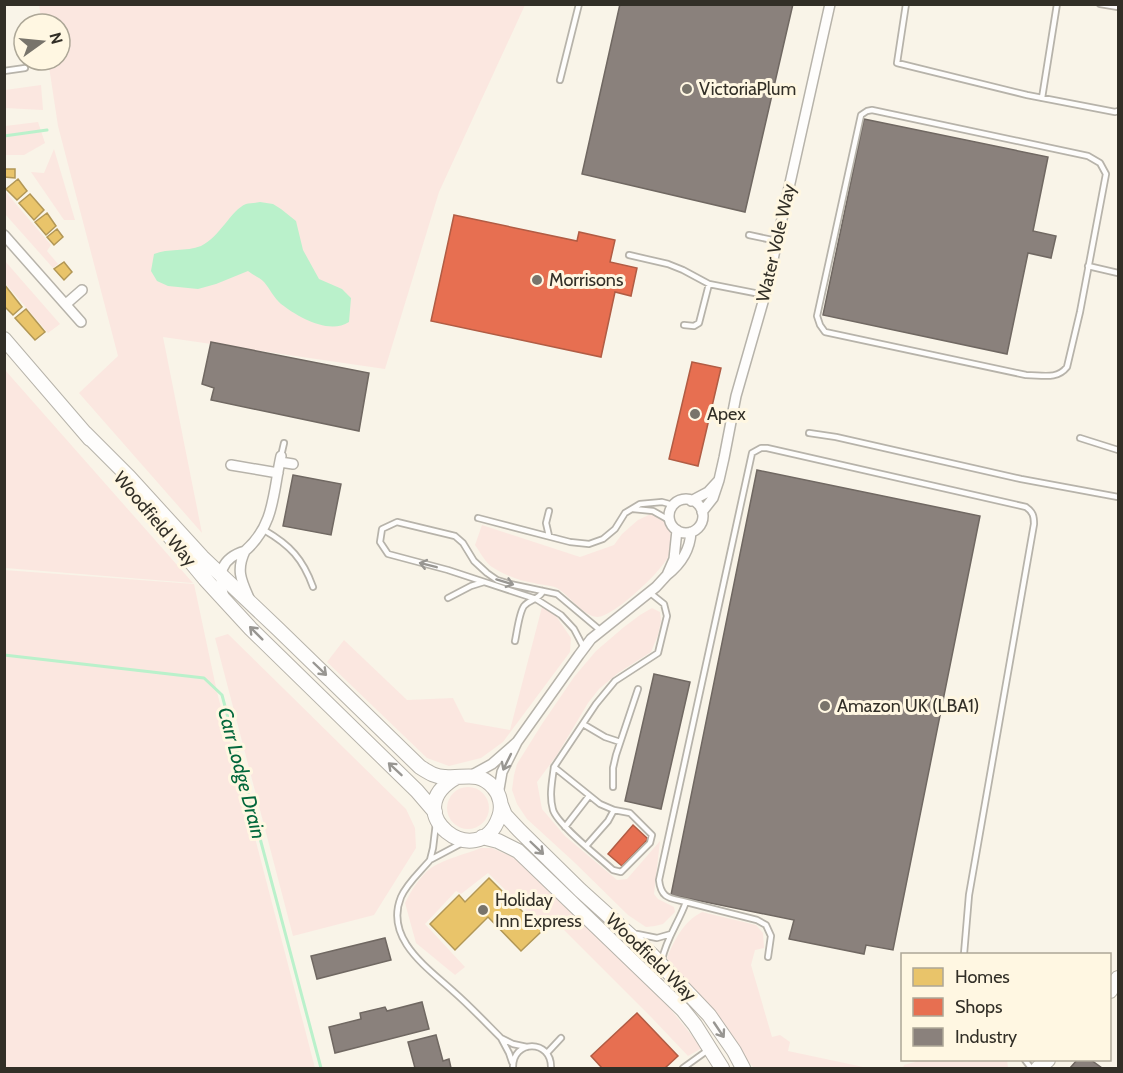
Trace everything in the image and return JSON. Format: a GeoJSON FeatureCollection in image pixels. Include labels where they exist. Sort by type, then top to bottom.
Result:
{"type":"FeatureCollection","features":[{"type":"Feature","properties":{"kind":"street","name":"Water Vole Way"},"geometry":{"type":"LineString","coordinates":[[702,512],[713,498],[724,458],[736,396],[765,295],[830,4]]}},
{"type":"Feature","properties":{"kind":"street"},"geometry":{"type":"LineString","coordinates":[[4,235],[81,322]]}},
{"type":"Feature","properties":{"kind":"street"},"geometry":{"type":"LineString","coordinates":[[66,304],[82,290]]}},
{"type":"Feature","properties":{"kind":"street","name":"Woodfield Way"},"geometry":{"type":"LineString","coordinates":[[4,339],[205,579],[251,629],[417,791],[436,814]]}},
{"type":"Feature","properties":{"kind":"street","name":"Woodfield Way"},"geometry":{"type":"LineString","coordinates":[[85,433],[129,477],[202,557],[420,767],[432,775],[446,778],[457,777]]}},
{"type":"Feature","properties":{"kind":"street"},"geometry":{"type":"LineString","coordinates":[[281,459],[293,464]]}},
{"type":"Feature","properties":{"kind":"street","name":"Woodfield Way"},"geometry":{"type":"LineString","coordinates":[[228,604],[221,586],[223,567],[229,559],[245,551],[254,543],[264,530],[269,517],[281,459]]}},
{"type":"Feature","properties":{"kind":"street"},"geometry":{"type":"LineString","coordinates":[[231,465],[278,473]]}},
{"type":"Feature","properties":{"kind":"street"},"geometry":{"type":"LineString","coordinates":[[691,501],[708,492],[718,480]]}},
{"type":"Feature","properties":{"kind":"street"},"geometry":{"type":"LineString","coordinates":[[682,500],[691,501],[699,506],[702,512],[701,522],[695,530],[682,532],[673,526],[669,520],[673,505],[682,500]]}},
{"type":"Feature","properties":{"kind":"street"},"geometry":{"type":"LineString","coordinates":[[667,574],[674,559],[677,530]]}},
{"type":"Feature","properties":{"kind":"street"},"geometry":{"type":"LineString","coordinates":[[517,742],[492,764],[472,775],[457,777],[446,783],[435,801],[439,824],[449,835],[462,840],[477,840],[494,828],[500,816],[502,772],[517,742],[591,639],[649,592],[682,560],[691,532]]}},
{"type":"Feature","properties":{"kind":"street","name":"Woodfield Way"},"geometry":{"type":"LineString","coordinates":[[245,551],[239,568],[250,603]]}},
{"type":"Feature","properties":{"kind":"street"},"geometry":{"type":"LineString","coordinates":[[472,775],[484,779],[493,787],[499,799]]}},
{"type":"Feature","properties":{"kind":"street","name":"Woodfield Way"},"geometry":{"type":"LineString","coordinates":[[499,799],[505,815],[519,830],[666,969],[710,1015],[743,1068]]}},
{"type":"Feature","properties":{"kind":"street","name":"Woodfield Way"},"geometry":{"type":"LineString","coordinates":[[482,837],[507,844],[518,851],[683,1010],[722,1068]]}},
{"type":"Feature","properties":{"kind":"lane"},"geometry":{"type":"LineString","coordinates":[[560,80],[579,4]]}},
{"type":"Feature","properties":{"kind":"lane"},"geometry":{"type":"LineString","coordinates":[[906,4],[897,63],[1042,98],[1119,111]]}},
{"type":"Feature","properties":{"kind":"lane"},"geometry":{"type":"LineString","coordinates":[[1042,98],[1057,4]]}},
{"type":"Feature","properties":{"kind":"lane"},"geometry":{"type":"LineString","coordinates":[[1100,4],[1119,7]]}},
{"type":"Feature","properties":{"kind":"lane"},"geometry":{"type":"LineString","coordinates":[[873,110],[1088,156],[1100,163],[1107,174],[1088,266],[1067,367],[1058,376],[1026,375],[825,332],[816,316],[861,115],[867,111],[873,110]]}},
{"type":"Feature","properties":{"kind":"lane"},"geometry":{"type":"LineString","coordinates":[[748,235],[777,241]]}},
{"type":"Feature","properties":{"kind":"lane"},"geometry":{"type":"LineString","coordinates":[[629,255],[668,264],[709,284],[765,295]]}},
{"type":"Feature","properties":{"kind":"lane"},"geometry":{"type":"LineString","coordinates":[[1088,266],[1119,273]]}},
{"type":"Feature","properties":{"kind":"lane"},"geometry":{"type":"LineString","coordinates":[[684,325],[694,326],[699,323],[709,284]]}},
{"type":"Feature","properties":{"kind":"lane"},"geometry":{"type":"LineString","coordinates":[[809,433],[836,437],[1021,479],[1119,497]]}},
{"type":"Feature","properties":{"kind":"lane"},"geometry":{"type":"LineString","coordinates":[[1080,438],[1119,450]]}},
{"type":"Feature","properties":{"kind":"lane"},"geometry":{"type":"LineString","coordinates":[[281,459],[284,443]]}},
{"type":"Feature","properties":{"kind":"lane"},"geometry":{"type":"LineString","coordinates":[[768,957],[771,936],[766,925],[757,920],[668,898],[660,888],[659,880],[750,460],[752,453],[761,448],[1026,507],[1034,516],[969,895],[964,953]]}},
{"type":"Feature","properties":{"kind":"lane"},"geometry":{"type":"LineString","coordinates":[[478,518],[570,542],[589,544],[603,539],[615,529],[625,513],[640,504],[662,502],[673,505]]}},
{"type":"Feature","properties":{"kind":"lane"},"geometry":{"type":"LineString","coordinates":[[633,509],[653,511],[669,520]]}},
{"type":"Feature","properties":{"kind":"lane"},"geometry":{"type":"LineString","coordinates":[[549,511],[546,523],[549,536]]}},
{"type":"Feature","properties":{"kind":"lane"},"geometry":{"type":"LineString","coordinates":[[584,648],[573,629],[561,615],[536,599],[448,570],[388,554],[380,542],[382,529],[397,522],[454,536],[463,543],[474,561],[487,573],[510,584],[557,594],[601,632]]}},
{"type":"Feature","properties":{"kind":"lane"},"geometry":{"type":"LineString","coordinates":[[264,530],[289,547],[300,559],[313,587]]}},
{"type":"Feature","properties":{"kind":"lane"},"geometry":{"type":"LineString","coordinates":[[448,598],[484,582]]}},
{"type":"Feature","properties":{"kind":"lane"},"geometry":{"type":"LineString","coordinates":[[515,641],[523,608],[540,597],[543,591]]}},
{"type":"Feature","properties":{"kind":"lane"},"geometry":{"type":"LineString","coordinates":[[554,768],[600,804],[630,813],[652,835],[650,843],[621,872],[613,870],[559,822],[553,810],[550,790],[554,768],[596,704],[615,681],[658,653],[667,616],[664,604],[649,592]]}},
{"type":"Feature","properties":{"kind":"lane"},"geometry":{"type":"LineString","coordinates":[[613,787],[613,768],[638,689]]}},
{"type":"Feature","properties":{"kind":"lane"},"geometry":{"type":"LineString","coordinates":[[583,724],[605,737],[620,742]]}},
{"type":"Feature","properties":{"kind":"lane"},"geometry":{"type":"LineString","coordinates":[[565,827],[589,796]]}},
{"type":"Feature","properties":{"kind":"lane"},"geometry":{"type":"LineString","coordinates":[[586,846],[608,821],[614,810]]}},
{"type":"Feature","properties":{"kind":"lane"},"geometry":{"type":"LineString","coordinates":[[430,860],[434,848],[436,814]]}},
{"type":"Feature","properties":{"kind":"lane"},"geometry":{"type":"LineString","coordinates":[[467,840],[430,860],[407,887],[400,898],[399,928],[418,959],[501,1038],[513,1066]]}},
{"type":"Feature","properties":{"kind":"lane"},"geometry":{"type":"LineString","coordinates":[[666,969],[662,960],[665,947],[686,902]]}},
{"type":"Feature","properties":{"kind":"lane"},"geometry":{"type":"LineString","coordinates":[[623,929],[640,936],[657,938],[671,934]]}},
{"type":"Feature","properties":{"kind":"lane"},"geometry":{"type":"LineString","coordinates":[[501,1038],[513,1044],[541,1048],[547,1053],[551,1068]]}},
{"type":"Feature","properties":{"kind":"lane"},"geometry":{"type":"LineString","coordinates":[[547,1053],[561,1038]]}},
{"type":"Feature","properties":{"kind":"lane"},"geometry":{"type":"LineString","coordinates":[[513,1066],[518,1052],[526,1047]]}},
{"type":"Feature","properties":{"kind":"lane"},"geometry":{"type":"LineString","coordinates":[[683,1068],[710,1048]]}},
{"type":"Feature","properties":{"kind":"shaded area"},"geometry":{"type":"Polygon","coordinates":[[[39,5],[525,5],[439,192],[385,369],[163,337],[202,533],[79,393],[118,356],[58,126],[50,72],[72,72],[72,12],[40,12],[39,5]]]}},
{"type":"Feature","properties":{"kind":"shaded area"},"geometry":{"type":"Polygon","coordinates":[[[41,85],[43,110],[5,108],[5,90],[41,85]]]}},
{"type":"Feature","properties":{"kind":"shaded area"},"geometry":{"type":"Polygon","coordinates":[[[38,122],[45,143],[24,155],[5,155],[5,126],[38,122]]]}},
{"type":"Feature","properties":{"kind":"shaded area"},"geometry":{"type":"Polygon","coordinates":[[[54,149],[75,220],[64,220],[31,172],[44,173],[54,149]]]}},
{"type":"Feature","properties":{"kind":"shaded area"},"geometry":{"type":"Polygon","coordinates":[[[4,190],[51,245],[47,251],[58,264],[53,268],[5,214],[4,190]]]}},
{"type":"Feature","properties":{"kind":"shaded area"},"geometry":{"type":"Polygon","coordinates":[[[260,202],[273,204],[296,221],[303,250],[319,279],[342,289],[351,298],[349,322],[332,326],[305,319],[281,304],[264,282],[248,271],[198,289],[168,286],[157,281],[151,271],[154,254],[201,246],[208,242],[241,207],[260,202]]]}},
{"type":"Feature","properties":{"kind":"shaded area"},"geometry":{"type":"Polygon","coordinates":[[[5,261],[60,324],[48,333],[5,283],[5,261]]]}},
{"type":"Feature","properties":{"kind":"shaded area"},"geometry":{"type":"Polygon","coordinates":[[[5,370],[193,583],[5,568],[5,370]]]}},
{"type":"Feature","properties":{"kind":"shaded area"},"geometry":{"type":"Polygon","coordinates":[[[653,513],[666,523],[669,530],[671,551],[668,558],[627,601],[605,615],[597,617],[581,609],[557,588],[518,579],[497,570],[487,562],[475,545],[482,525],[580,557],[614,545],[622,534],[638,520],[653,513]]]}},
{"type":"Feature","properties":{"kind":"shaded area"},"geometry":{"type":"Polygon","coordinates":[[[4,570],[194,584],[217,692],[315,1068],[5,1068],[4,570]]]}},
{"type":"Feature","properties":{"kind":"shaded area"},"geometry":{"type":"Polygon","coordinates":[[[542,607],[556,616],[571,638],[570,652],[503,742],[481,758],[449,766],[427,758],[327,662],[344,640],[407,700],[453,698],[465,722],[510,730],[542,607]]]}},
{"type":"Feature","properties":{"kind":"shaded area"},"geometry":{"type":"Polygon","coordinates":[[[652,608],[660,612],[661,621],[651,652],[618,673],[599,689],[537,782],[542,809],[565,836],[617,880],[627,879],[660,841],[654,894],[658,899],[674,907],[675,912],[663,924],[646,927],[628,915],[527,819],[517,804],[512,790],[517,764],[574,677],[596,651],[624,627],[652,608]]]}},
{"type":"Feature","properties":{"kind":"shaded area"},"geometry":{"type":"Polygon","coordinates":[[[228,634],[406,809],[415,828],[416,848],[374,915],[293,936],[215,638],[228,634]]]}},
{"type":"Feature","properties":{"kind":"shaded area"},"geometry":{"type":"Polygon","coordinates":[[[468,787],[483,793],[489,808],[483,823],[468,829],[453,823],[447,808],[453,793],[468,787]]]}},
{"type":"Feature","properties":{"kind":"shaded area"},"geometry":{"type":"Polygon","coordinates":[[[481,848],[492,848],[521,861],[550,893],[659,995],[702,1048],[688,1056],[552,918],[543,927],[488,873],[461,894],[456,891],[425,924],[465,967],[455,975],[416,943],[405,903],[416,884],[427,871],[436,865],[481,848]]]}},
{"type":"Feature","properties":{"kind":"shaded area"},"geometry":{"type":"Polygon","coordinates":[[[702,912],[756,925],[763,933],[764,948],[755,950],[751,965],[772,1037],[780,1035],[790,1042],[788,1051],[868,1068],[754,1068],[736,1047],[717,1015],[667,958],[685,926],[702,912]]]}},
{"type":"Feature","properties":{"kind":"shaded area"},"geometry":{"type":"Polygon","coordinates":[[[1007,1061],[1008,1068],[903,1068],[904,1065],[915,1062],[1007,1061]]]}},
{"type":"Feature","properties":{"kind":"building: Homes"},"geometry":{"type":"Polygon","coordinates":[[[4,169],[15,169],[15,178],[4,177],[4,169]]]}},
{"type":"Feature","properties":{"kind":"building: Homes"},"geometry":{"type":"Polygon","coordinates":[[[18,179],[27,191],[17,200],[6,189],[18,179]]]}},
{"type":"Feature","properties":{"kind":"building: Homes"},"geometry":{"type":"Polygon","coordinates":[[[30,194],[44,210],[34,220],[19,203],[30,194]]]}},
{"type":"Feature","properties":{"kind":"building: Homes"},"geometry":{"type":"Polygon","coordinates":[[[47,213],[56,226],[46,235],[35,222],[47,213]]]}},
{"type":"Feature","properties":{"kind":"building: Homes"},"geometry":{"type":"Polygon","coordinates":[[[57,229],[63,237],[54,245],[47,237],[57,229]]]}},
{"type":"Feature","properties":{"kind":"building: Homes"},"geometry":{"type":"Polygon","coordinates":[[[64,262],[72,272],[64,280],[54,269],[64,262]]]}},
{"type":"Feature","properties":{"kind":"building: Homes"},"geometry":{"type":"Polygon","coordinates":[[[4,284],[22,307],[13,315],[4,306],[4,284]]]}},
{"type":"Feature","properties":{"kind":"building: Homes"},"geometry":{"type":"Polygon","coordinates":[[[26,309],[45,332],[35,340],[15,318],[26,309]]]}},
{"type":"Feature","properties":{"kind":"building: Homes","name":"Holiday Inn Express"},"geometry":{"type":"Polygon","coordinates":[[[489,878],[542,931],[521,951],[488,917],[455,950],[430,924],[459,895],[465,902],[489,878]]]}},
{"type":"Feature","properties":{"kind":"building: Shops","name":"Morrisons"},"geometry":{"type":"Polygon","coordinates":[[[454,215],[577,241],[579,232],[615,240],[610,262],[637,268],[631,296],[615,292],[601,357],[431,321],[454,215]]]}},
{"type":"Feature","properties":{"kind":"building: Shops","name":"Apex"},"geometry":{"type":"Polygon","coordinates":[[[692,362],[721,368],[698,466],[669,459],[692,362]]]}},
{"type":"Feature","properties":{"kind":"building: Shops"},"geometry":{"type":"Polygon","coordinates":[[[633,825],[648,839],[622,866],[608,854],[633,825]]]}},
{"type":"Feature","properties":{"kind":"building: Shops"},"geometry":{"type":"Polygon","coordinates":[[[637,1013],[678,1056],[665,1068],[602,1068],[591,1056],[637,1013]]]}},
{"type":"Feature","properties":{"kind":"building: Industry","name":"VictoriaPlum"},"geometry":{"type":"Polygon","coordinates":[[[620,4],[793,4],[745,212],[582,174],[620,4]]]}},
{"type":"Feature","properties":{"kind":"building: Industry"},"geometry":{"type":"Polygon","coordinates":[[[864,119],[1048,157],[1033,231],[1056,236],[1051,258],[1028,253],[1007,354],[823,315],[864,119]]]}},
{"type":"Feature","properties":{"kind":"building: Industry"},"geometry":{"type":"Polygon","coordinates":[[[211,342],[369,373],[359,431],[211,400],[214,388],[202,384],[211,342]]]}},
{"type":"Feature","properties":{"kind":"building: Industry","name":"Amazon UK (LBA1)"},"geometry":{"type":"Polygon","coordinates":[[[757,470],[980,516],[893,950],[866,945],[864,954],[789,939],[794,920],[671,895],[757,470]]]}},
{"type":"Feature","properties":{"kind":"building: Industry"},"geometry":{"type":"Polygon","coordinates":[[[293,475],[341,484],[331,535],[283,526],[293,475]]]}},
{"type":"Feature","properties":{"kind":"building: Industry"},"geometry":{"type":"Polygon","coordinates":[[[654,674],[690,682],[661,809],[625,801],[654,674]]]}},
{"type":"Feature","properties":{"kind":"building: Industry"},"geometry":{"type":"Polygon","coordinates":[[[385,938],[391,960],[317,979],[311,956],[385,938]]]}},
{"type":"Feature","properties":{"kind":"building: Industry"},"geometry":{"type":"Polygon","coordinates":[[[422,1002],[429,1029],[335,1053],[329,1027],[361,1019],[360,1013],[385,1007],[387,1011],[422,1002]]]}},
{"type":"Feature","properties":{"kind":"building: Industry"},"geometry":{"type":"Polygon","coordinates":[[[436,1035],[443,1061],[449,1059],[451,1068],[415,1068],[408,1042],[436,1035]]]}},
{"type":"Feature","properties":{"kind":"building: Industry"},"geometry":{"type":"Polygon","coordinates":[[[1076,1061],[1092,1061],[1102,1068],[1070,1068],[1076,1061]]]}},
{"type":"Feature","properties":{"kind":"waterway"},"geometry":{"type":"LineString","coordinates":[[4,136],[47,130]]}},
{"type":"Feature","properties":{"kind":"waterway","name":"Carr Lodge Drain"},"geometry":{"type":"LineString","coordinates":[[4,655],[204,678],[222,695],[321,1068]]}},
{"type":"Feature","properties":{"kind":"place","name":"VictoriaPlum"},"geometry":{"type":"Point","coordinates":[687,89]}},
{"type":"Feature","properties":{"kind":"place","name":"Morrisons"},"geometry":{"type":"Point","coordinates":[537,280]}},
{"type":"Feature","properties":{"kind":"place","name":"Apex"},"geometry":{"type":"Point","coordinates":[695,414]}},
{"type":"Feature","properties":{"kind":"place","name":"Amazon UK (LBA1)"},"geometry":{"type":"Point","coordinates":[825,706]}},
{"type":"Feature","properties":{"kind":"place","name":"Holiday Inn Express"},"geometry":{"type":"Point","coordinates":[483,910]}}]}
